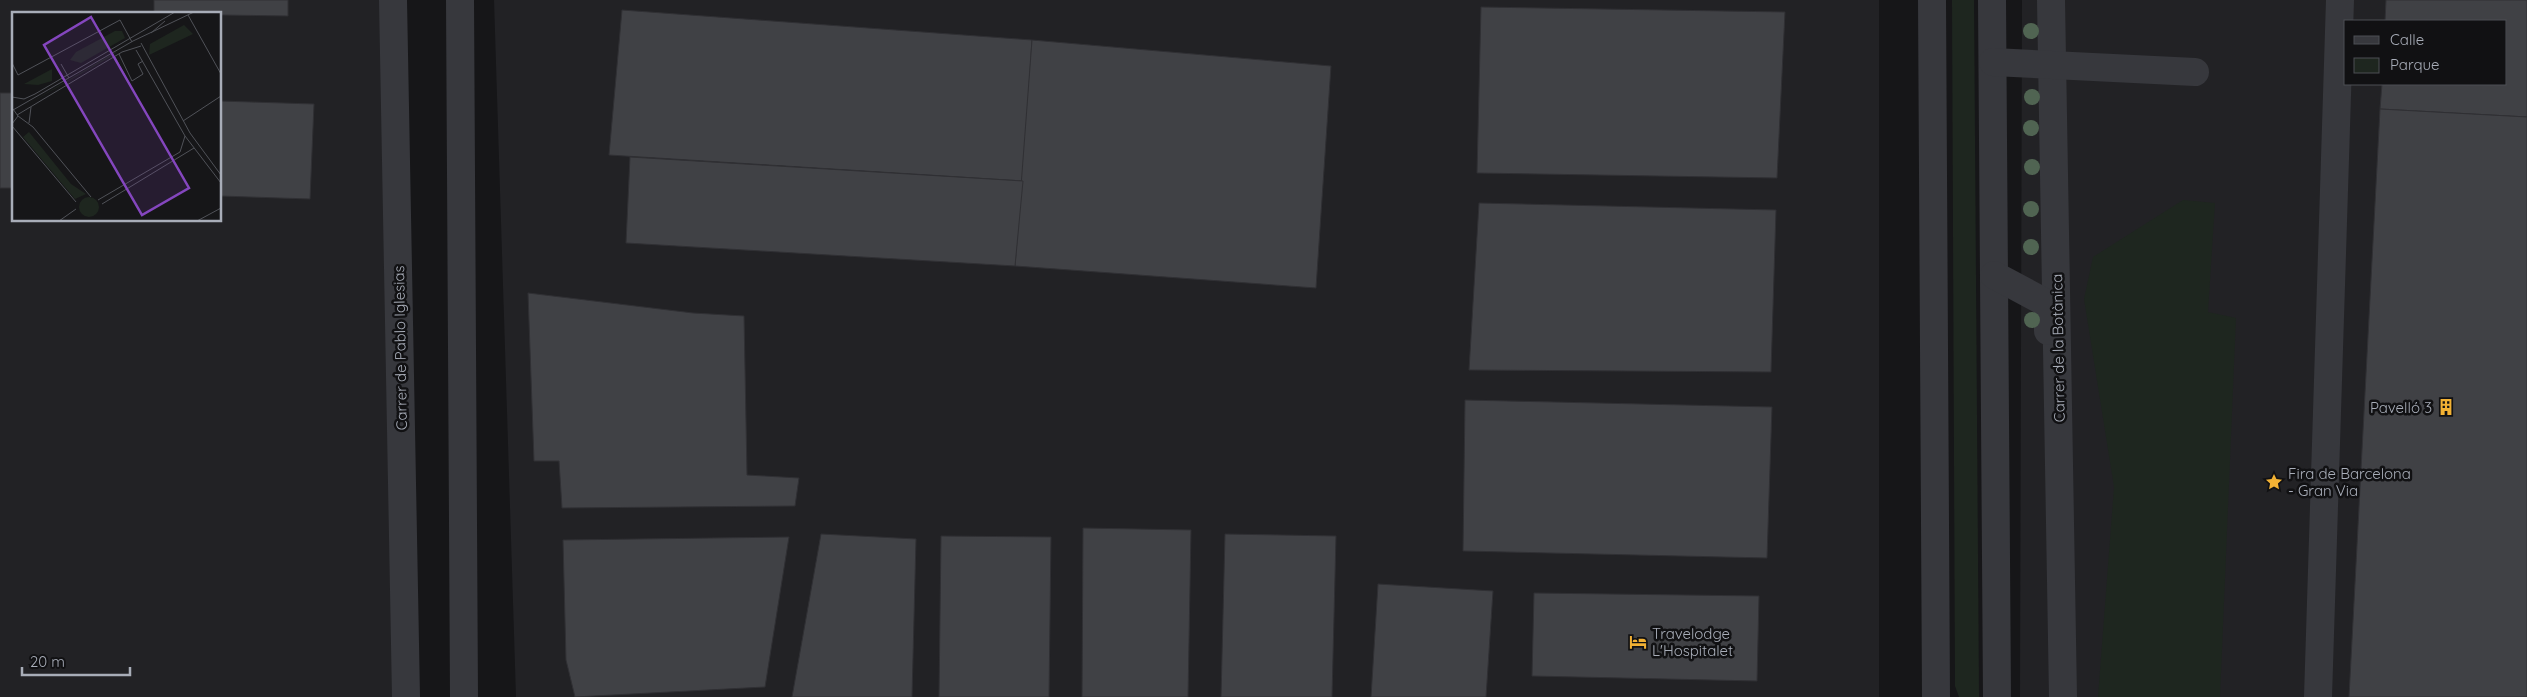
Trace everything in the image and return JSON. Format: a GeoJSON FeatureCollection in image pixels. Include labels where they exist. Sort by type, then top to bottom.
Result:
{"type":"FeatureCollection","features":[{"type":"Feature","properties":{"kind":"street","name":"Carrer de Pablo Iglesias"},"geometry":{"type":"LineString","coordinates":[[393,0],[406,697]]}},
{"type":"Feature","properties":{"kind":"street"},"geometry":{"type":"LineString","coordinates":[[460,0],[464,697]]}},
{"type":"Feature","properties":{"kind":"street"},"geometry":{"type":"LineString","coordinates":[[1932,0],[1936,697]]}},
{"type":"Feature","properties":{"kind":"street"},"geometry":{"type":"LineString","coordinates":[[1992,0],[1997,697]]}},
{"type":"Feature","properties":{"kind":"street","name":"Carrer de la Botànica"},"geometry":{"type":"LineString","coordinates":[[2051,0],[2054,64],[2063,697]]}},
{"type":"Feature","properties":{"kind":"street"},"geometry":{"type":"LineString","coordinates":[[2318,697],[2340,0]]}},
{"type":"Feature","properties":{"kind":"street"},"geometry":{"type":"LineString","coordinates":[[1993,62],[2195,72]]}},
{"type":"Feature","properties":{"kind":"street"},"geometry":{"type":"LineString","coordinates":[[1994,275],[2048,304],[2049,697]]}},
{"type":"Feature","properties":{"kind":"shaded area"},"geometry":{"type":"Polygon","coordinates":[[[0,0],[393,0],[406,697],[0,697],[0,0]]]}},
{"type":"Feature","properties":{"kind":"shaded area"},"geometry":{"type":"Polygon","coordinates":[[[494,0],[1879,0],[1879,697],[516,697],[494,0]]]}},
{"type":"Feature","properties":{"kind":"shaded area","name":"Fira de Barcelona - Gran Via"},"geometry":{"type":"Polygon","coordinates":[[[2022,0],[2527,0],[2527,697],[2020,697],[2022,0]]]}},
{"type":"Feature","properties":{"kind":"green space"},"geometry":{"type":"Polygon","coordinates":[[[1952,0],[1974,0],[1979,697],[1959,697],[1955,686],[1952,0]]]}},
{"type":"Feature","properties":{"kind":"green space"},"geometry":{"type":"Polygon","coordinates":[[[2183,200],[2215,203],[2208,312],[2236,318],[2220,697],[2098,697],[2114,487],[2084,299],[2093,257],[2183,200]]]}},
{"type":"Feature","properties":{"kind":"building"},"geometry":{"type":"Polygon","coordinates":[[[154,0],[288,0],[288,16],[221,15],[221,12],[154,12],[154,0]]]}},
{"type":"Feature","properties":{"kind":"building"},"geometry":{"type":"Polygon","coordinates":[[[2386,0],[2527,0],[2527,117],[2380,109],[2382,85],[2507,85],[2507,20],[2385,20],[2386,0]]]}},
{"type":"Feature","properties":{"kind":"building"},"geometry":{"type":"Polygon","coordinates":[[[1481,7],[1785,12],[1777,178],[1477,173],[1481,7]]]}},
{"type":"Feature","properties":{"kind":"building"},"geometry":{"type":"Polygon","coordinates":[[[622,10],[1032,40],[1023,181],[609,155],[622,10]]]}},
{"type":"Feature","properties":{"kind":"building"},"geometry":{"type":"Polygon","coordinates":[[[1032,40],[1331,66],[1316,288],[1015,266],[1032,40]]]}},
{"type":"Feature","properties":{"kind":"building"},"geometry":{"type":"Polygon","coordinates":[[[0,93],[12,93],[12,188],[0,188],[0,93]]]}},
{"type":"Feature","properties":{"kind":"building"},"geometry":{"type":"Polygon","coordinates":[[[221,101],[314,104],[310,199],[221,196],[221,101]]]}},
{"type":"Feature","properties":{"kind":"building","name":"Pavelló 3"},"geometry":{"type":"Polygon","coordinates":[[[2380,109],[2527,117],[2527,697],[2349,697],[2380,109]]]}},
{"type":"Feature","properties":{"kind":"building"},"geometry":{"type":"Polygon","coordinates":[[[630,157],[1023,181],[1015,266],[626,243],[630,157]]]}},
{"type":"Feature","properties":{"kind":"building"},"geometry":{"type":"Polygon","coordinates":[[[1479,203],[1776,210],[1771,372],[1469,370],[1479,203]]]}},
{"type":"Feature","properties":{"kind":"building"},"geometry":{"type":"Polygon","coordinates":[[[528,293],[693,313],[744,316],[747,475],[799,478],[795,506],[562,508],[559,461],[534,461],[528,293]]]}},
{"type":"Feature","properties":{"kind":"building"},"geometry":{"type":"Polygon","coordinates":[[[1465,400],[1772,407],[1767,558],[1463,551],[1465,400]]]}},
{"type":"Feature","properties":{"kind":"building"},"geometry":{"type":"Polygon","coordinates":[[[1083,528],[1191,530],[1188,697],[1082,697],[1083,528]]]}},
{"type":"Feature","properties":{"kind":"building"},"geometry":{"type":"Polygon","coordinates":[[[821,534],[916,539],[912,697],[792,697],[821,534]]]}},
{"type":"Feature","properties":{"kind":"building"},"geometry":{"type":"Polygon","coordinates":[[[1225,534],[1336,536],[1332,697],[1221,697],[1225,534]]]}},
{"type":"Feature","properties":{"kind":"building"},"geometry":{"type":"Polygon","coordinates":[[[941,536],[1051,537],[1049,697],[939,697],[941,536]]]}},
{"type":"Feature","properties":{"kind":"building"},"geometry":{"type":"Polygon","coordinates":[[[789,537],[765,687],[575,697],[566,660],[563,540],[789,537]]]}},
{"type":"Feature","properties":{"kind":"building"},"geometry":{"type":"Polygon","coordinates":[[[1378,584],[1493,591],[1486,697],[1371,697],[1378,584]]]}},
{"type":"Feature","properties":{"kind":"building"},"geometry":{"type":"Polygon","coordinates":[[[1534,593],[1759,596],[1757,681],[1532,676],[1534,593]]]}},
{"type":"Feature","properties":{"kind":"place","name":"Pavelló 3"},"geometry":{"type":"Point","coordinates":[2446,407]}},
{"type":"Feature","properties":{"kind":"place","name":"Fira de Barcelona - Gran Via"},"geometry":{"type":"Point","coordinates":[2274,482]}},
{"type":"Feature","properties":{"kind":"place","name":"Travelodge L'Hospitalet"},"geometry":{"type":"Point","coordinates":[1638,642]}}]}
